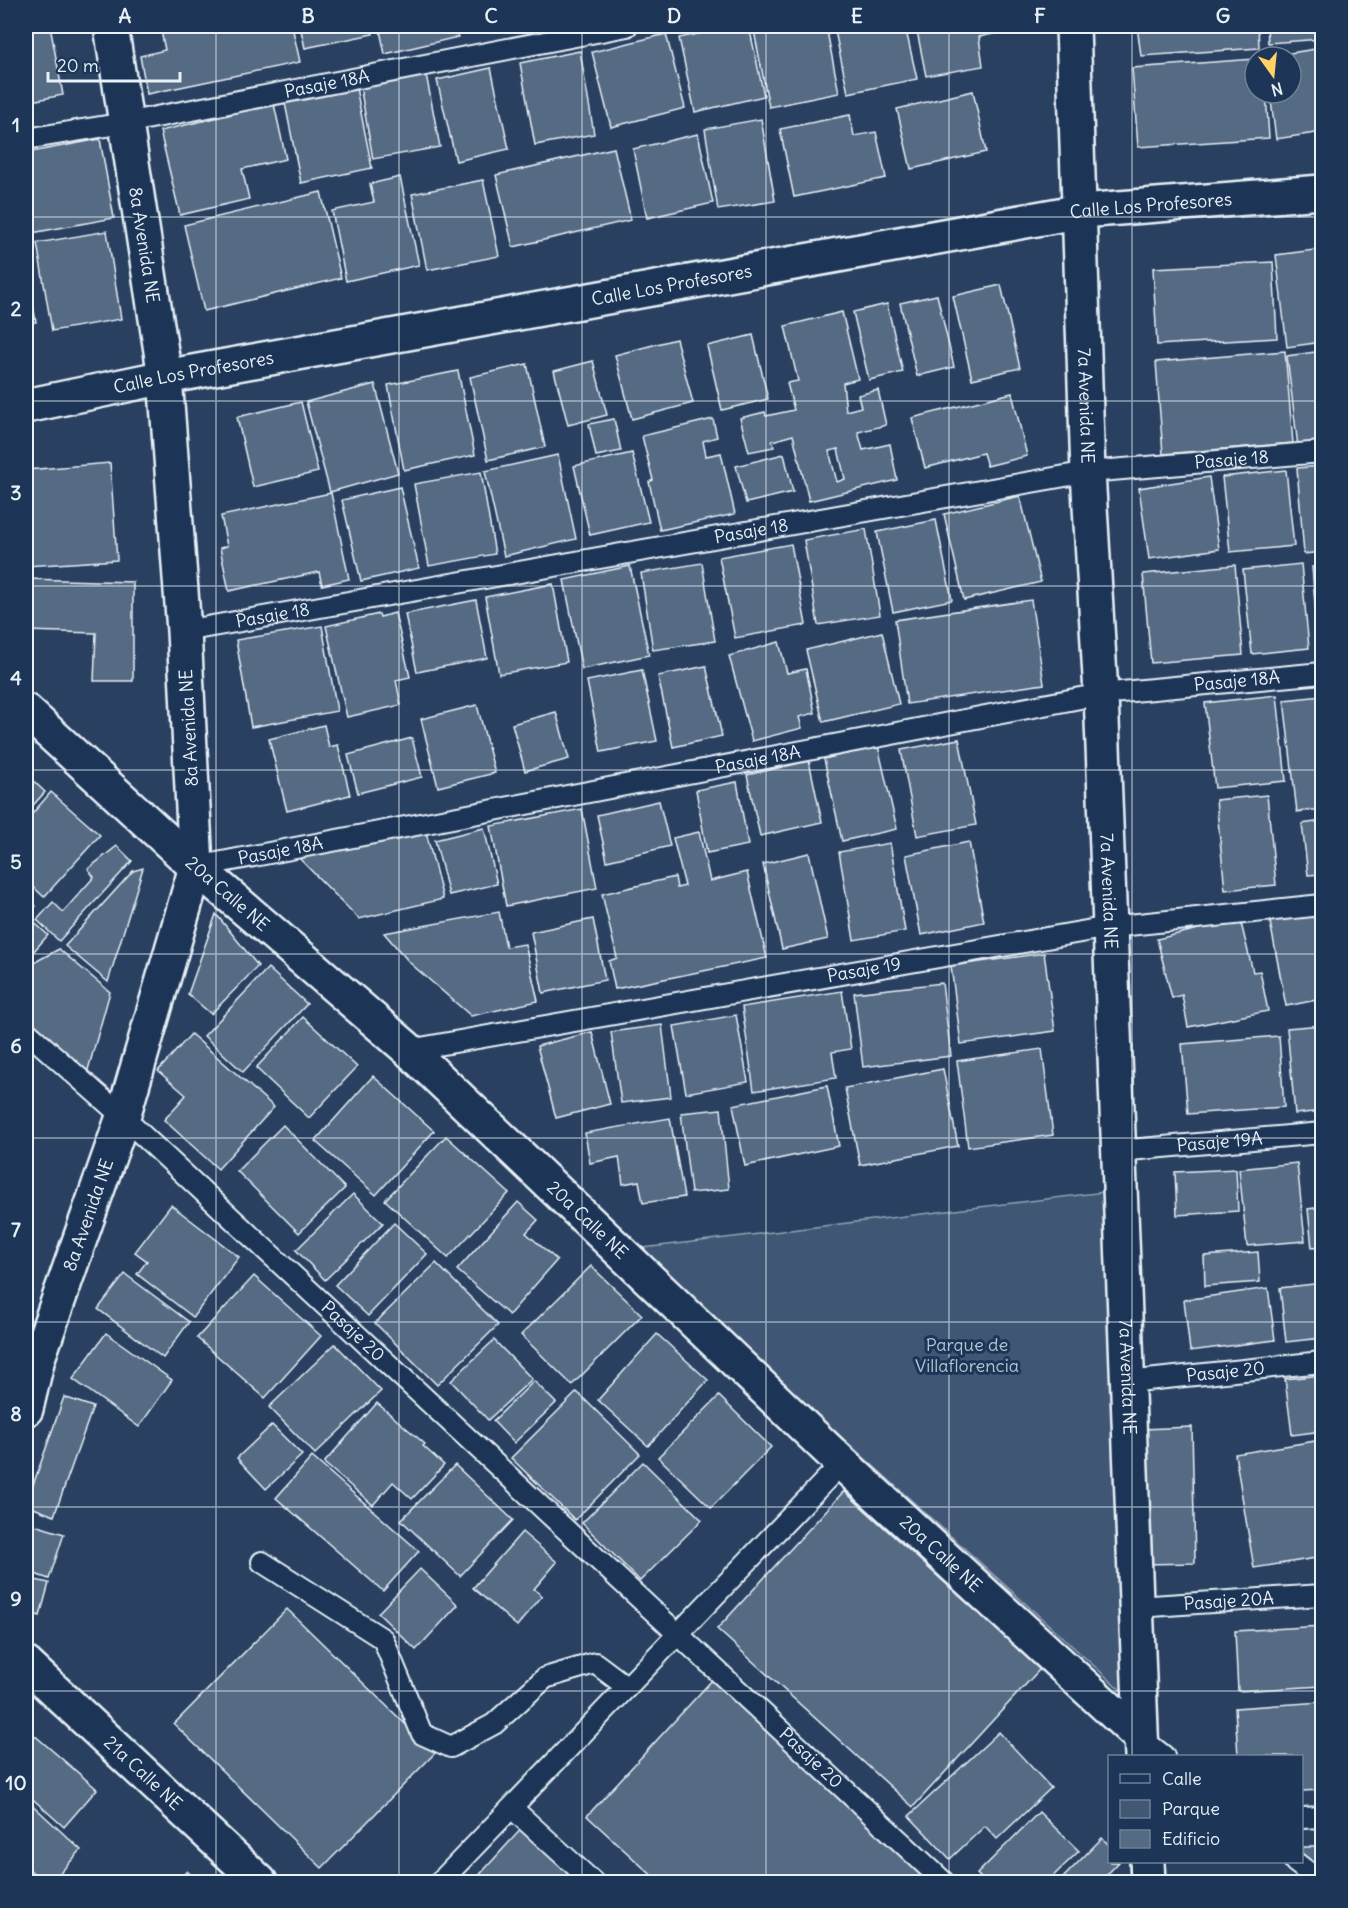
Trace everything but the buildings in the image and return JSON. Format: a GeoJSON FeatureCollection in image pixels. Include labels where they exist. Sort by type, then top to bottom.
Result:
{"type":"FeatureCollection","features":[{"type":"Feature","properties":{"kind":"street","name":"8a Avenida NE"},"geometry":{"type":"LineString","coordinates":[[26,1409],[32,1352],[123,1117],[196,867],[184,631],[165,377],[111,26]]}},
{"type":"Feature","properties":{"kind":"street","name":"7a Avenida NE"},"geometry":{"type":"LineString","coordinates":[[1073,26],[1088,472],[1101,694],[1136,1607],[1149,1750]]}},
{"type":"Feature","properties":{"kind":"street","name":"Calle Los Profesores"},"geometry":{"type":"LineString","coordinates":[[26,406],[165,377],[1081,212],[1323,192]]}},
{"type":"Feature","properties":{"kind":"street","name":"20a Calle NE"},"geometry":{"type":"LineString","coordinates":[[26,711],[196,867],[409,1050],[842,1463],[1149,1750]]}},
{"type":"Feature","properties":{"kind":"street","name":"21a Calle NE"},"geometry":{"type":"LineString","coordinates":[[26,1664],[260,1882]]}},
{"type":"Feature","properties":{"kind":"street"},"geometry":{"type":"LineString","coordinates":[[1147,1863],[1148,1882]]}},
{"type":"Feature","properties":{"kind":"lane","name":"Pasaje 18A"},"geometry":{"type":"LineString","coordinates":[[26,139],[125,123],[627,26]]}},
{"type":"Feature","properties":{"kind":"lane","name":"Pasaje 18"},"geometry":{"type":"LineString","coordinates":[[184,631],[1088,472],[1323,452]]}},
{"type":"Feature","properties":{"kind":"lane","name":"Pasaje 18A"},"geometry":{"type":"LineString","coordinates":[[196,867],[1101,694],[1323,673]]}},
{"type":"Feature","properties":{"kind":"lane","name":"Pasaje 19"},"geometry":{"type":"LineString","coordinates":[[409,1050],[1109,927],[1323,905]]}},
{"type":"Feature","properties":{"kind":"lane","name":"Pasaje 20"},"geometry":{"type":"LineString","coordinates":[[26,1031],[123,1117],[944,1882]]}},
{"type":"Feature","properties":{"kind":"lane","name":"Pasaje 19A"},"geometry":{"type":"LineString","coordinates":[[1118,1151],[1323,1133]]}},
{"type":"Feature","properties":{"kind":"lane","name":"Pasaje 20"},"geometry":{"type":"LineString","coordinates":[[1127,1382],[1323,1362]]}},
{"type":"Feature","properties":{"kind":"lane"},"geometry":{"type":"LineString","coordinates":[[440,1882],[842,1463]]}},
{"type":"Feature","properties":{"kind":"lane"},"geometry":{"type":"LineString","coordinates":[[262,1562],[383,1639],[422,1734],[452,1747],[494,1724],[545,1678],[595,1663],[627,1687]]}},
{"type":"Feature","properties":{"kind":"lane","name":"Pasaje 20A"},"geometry":{"type":"LineString","coordinates":[[1136,1607],[1323,1594]]}},
{"type":"Feature","properties":{"kind":"lane"},"geometry":{"type":"LineString","coordinates":[[512,1808],[593,1882]]}},
{"type":"Feature","properties":{"kind":"lane"},"geometry":{"type":"LineString","coordinates":[[1303,1818],[1323,1817]]}},
{"type":"Feature","properties":{"kind":"lane"},"geometry":{"type":"LineString","coordinates":[[1296,1863],[1321,1882]]}},
{"type":"Feature","properties":{"kind":"green space","name":"Parque de Villaflorencia"},"geometry":{"type":"Polygon","coordinates":[[[1104,1192],[1125,1694],[634,1249],[1104,1192]]]}}]}
